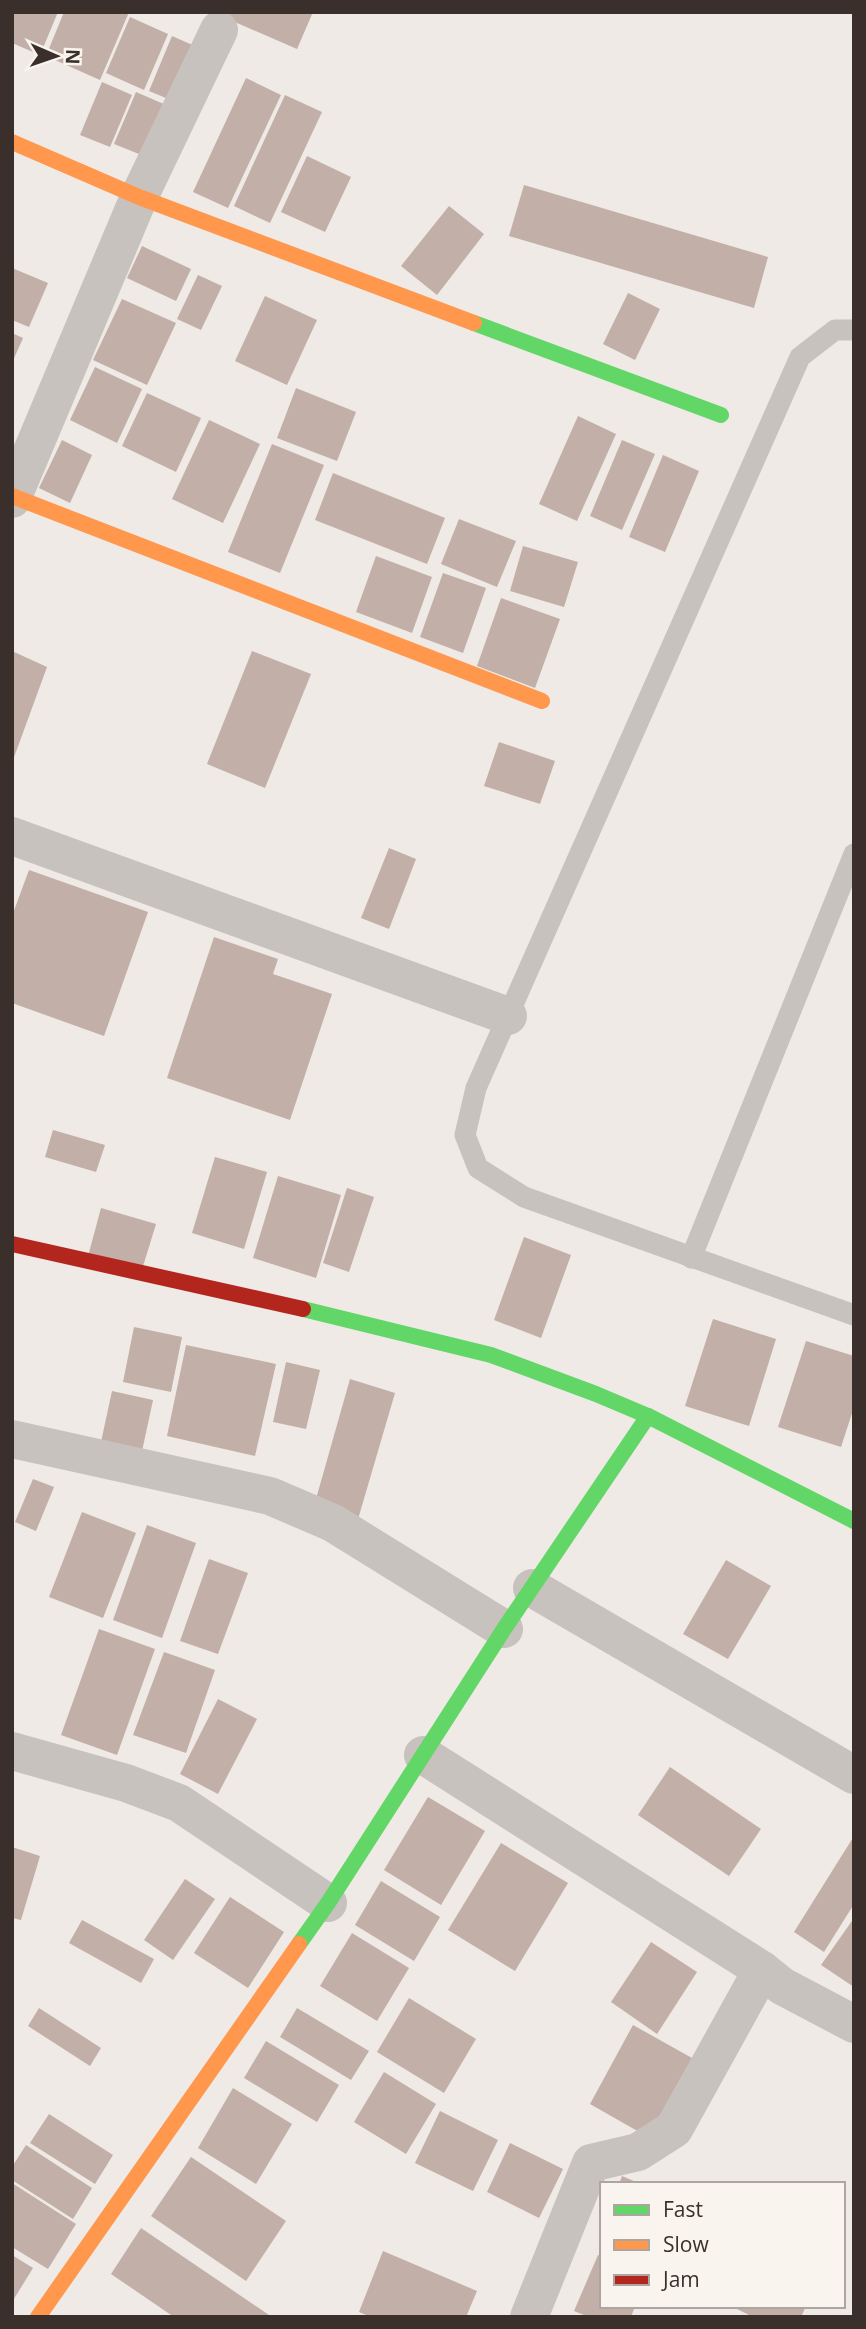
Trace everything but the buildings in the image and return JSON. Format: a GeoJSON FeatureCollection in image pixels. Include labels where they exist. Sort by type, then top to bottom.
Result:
{"type":"FeatureCollection","features":[{"type":"Feature","properties":{"kind":"street"},"geometry":{"type":"LineString","coordinates":[[219,30],[139,197],[13,497],[542,701]]}},
{"type":"Feature","properties":{"kind":"street"},"geometry":{"type":"LineString","coordinates":[[12,142],[139,197],[722,415]]}},
{"type":"Feature","properties":{"kind":"street"},"geometry":{"type":"LineString","coordinates":[[12,836],[508,1016]]}},
{"type":"Feature","properties":{"kind":"street"},"geometry":{"type":"LineString","coordinates":[[12,1244],[381,1327],[491,1355],[648,1416],[854,1521]]}},
{"type":"Feature","properties":{"kind":"street"},"geometry":{"type":"LineString","coordinates":[[38,2317],[328,1903],[504,1629],[648,1416]]}},
{"type":"Feature","properties":{"kind":"street"},"geometry":{"type":"LineString","coordinates":[[12,1439],[199,1478],[270,1496],[333,1523],[504,1629]]}},
{"type":"Feature","properties":{"kind":"street"},"geometry":{"type":"LineString","coordinates":[[532,1588],[854,1775]]}},
{"type":"Feature","properties":{"kind":"street"},"geometry":{"type":"LineString","coordinates":[[12,1751],[126,1783],[178,1803],[328,1903]]}},
{"type":"Feature","properties":{"kind":"street"},"geometry":{"type":"LineString","coordinates":[[423,1755],[762,1970],[782,1986],[854,2024]]}},
{"type":"Feature","properties":{"kind":"street"},"geometry":{"type":"LineString","coordinates":[[529,2317],[591,2163],[638,2152],[674,2129],[762,1970]]}},
{"type":"Feature","properties":{"kind":"lane"},"geometry":{"type":"LineString","coordinates":[[854,330],[835,330],[800,357],[476,1088],[465,1135],[478,1168],[524,1197],[854,1315]]}},
{"type":"Feature","properties":{"kind":"lane"},"geometry":{"type":"LineString","coordinates":[[691,1258],[854,854]]}},
{"type":"Feature","properties":{"kind":"traffic: fast"},"geometry":{"type":"LineString","coordinates":[[474,323],[721,415]]}},
{"type":"Feature","properties":{"kind":"traffic: fast"},"geometry":{"type":"LineString","coordinates":[[303,1309],[491,1355],[596,1394],[648,1416],[854,1521]]}},
{"type":"Feature","properties":{"kind":"traffic: fast"},"geometry":{"type":"LineString","coordinates":[[299,1944],[504,1629],[648,1416]]}},
{"type":"Feature","properties":{"kind":"traffic: slow"},"geometry":{"type":"LineString","coordinates":[[12,142],[139,197],[474,323]]}},
{"type":"Feature","properties":{"kind":"traffic: slow"},"geometry":{"type":"LineString","coordinates":[[12,496],[542,701]]}},
{"type":"Feature","properties":{"kind":"traffic: slow"},"geometry":{"type":"LineString","coordinates":[[38,2317],[299,1944]]}},
{"type":"Feature","properties":{"kind":"traffic: jam"},"geometry":{"type":"LineString","coordinates":[[12,1244],[303,1309]]}}]}
